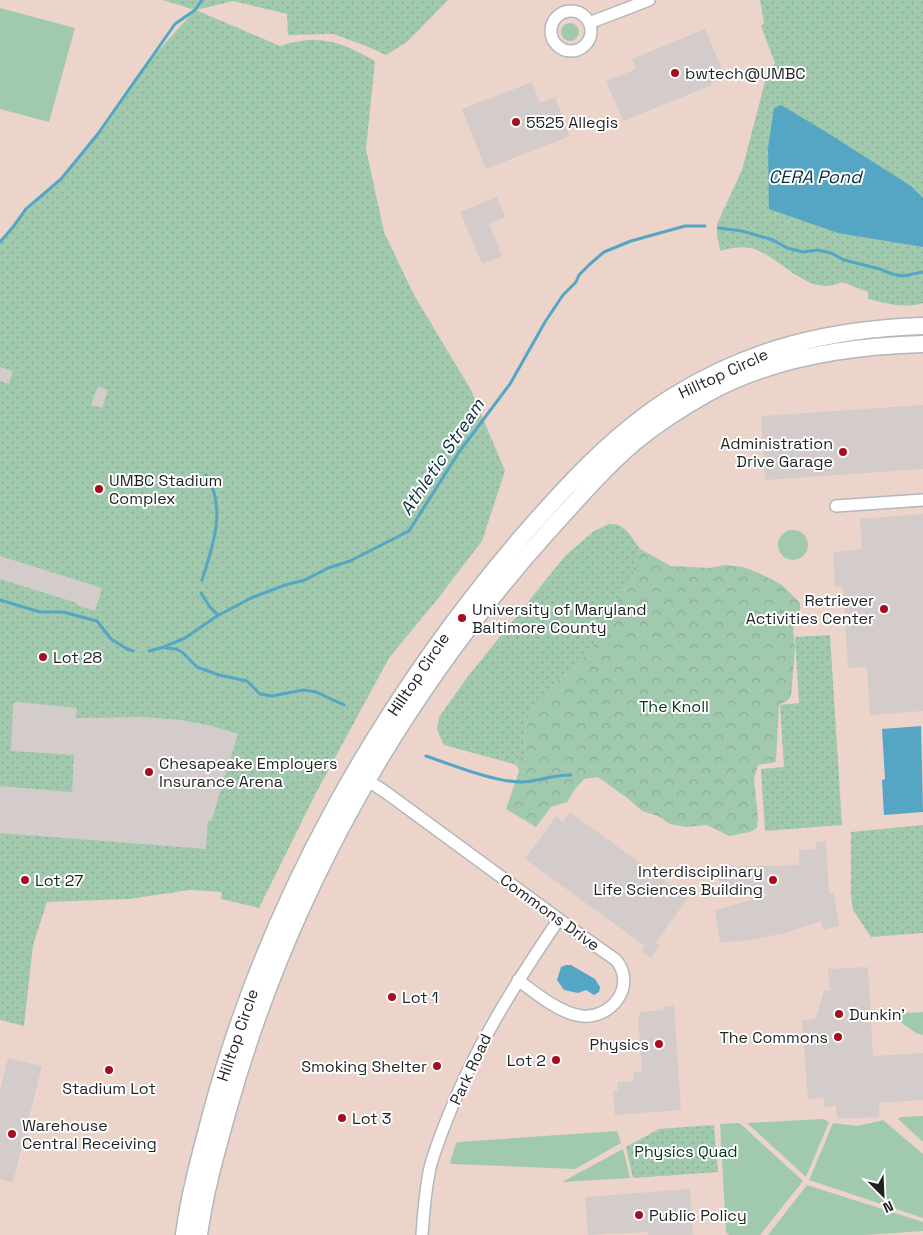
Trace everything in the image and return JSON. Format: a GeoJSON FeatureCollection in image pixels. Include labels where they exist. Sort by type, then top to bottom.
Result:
{"type":"FeatureCollection","features":[{"type":"Feature","properties":{"kind":"street"},"geometry":{"type":"LineString","coordinates":[[589,23],[649,0]]}},
{"type":"Feature","properties":{"kind":"street","name":"Hilltop Circle"},"geometry":{"type":"LineString","coordinates":[[199,1235],[214,1158],[253,1029],[301,910],[361,776],[423,664],[479,589],[539,517],[575,478],[629,428],[672,397],[705,378],[772,350],[807,339],[864,329],[923,326]]}},
{"type":"Feature","properties":{"kind":"street","name":"Hilltop Circle"},"geometry":{"type":"LineString","coordinates":[[184,1235],[216,1093],[239,1024],[288,902],[319,838],[438,668],[512,572],[586,489],[638,440],[680,410],[711,391],[750,374],[815,355],[844,350],[923,344]]}},
{"type":"Feature","properties":{"kind":"street"},"geometry":{"type":"LineString","coordinates":[[836,506],[923,500]]}},
{"type":"Feature","properties":{"kind":"street","name":"Commons Drive"},"geometry":{"type":"LineString","coordinates":[[361,776],[616,960],[622,966],[625,986],[616,1003],[607,1010],[596,1015],[582,1016],[570,1014],[518,980]]}},
{"type":"Feature","properties":{"kind":"street","name":"Park Road"},"geometry":{"type":"LineString","coordinates":[[422,1235],[425,1198],[431,1164],[468,1070],[489,1029],[518,980],[559,920]]}},
{"type":"Feature","properties":{"kind":"shaded area","name":"University of Maryland Baltimore County"},"geometry":{"type":"Polygon","coordinates":[[[0,0],[923,0],[923,1235],[0,1235],[0,0]]]}},
{"type":"Feature","properties":{"kind":"green space"},"geometry":{"type":"Polygon","coordinates":[[[163,0],[448,0],[407,42],[386,55],[333,34],[288,35],[287,14],[233,1],[196,10],[280,46],[307,40],[329,41],[340,44],[375,61],[366,149],[384,232],[414,295],[471,390],[505,471],[482,541],[389,658],[316,793],[259,908],[221,899],[222,892],[190,890],[129,899],[47,902],[33,945],[24,1026],[0,1020],[0,241],[20,218],[61,178],[92,141],[140,71],[195,10],[163,0]]]}},
{"type":"Feature","properties":{"kind":"green space"},"geometry":{"type":"Polygon","coordinates":[[[760,0],[923,0],[923,303],[916,305],[888,304],[868,299],[868,292],[842,282],[829,286],[817,285],[806,281],[762,252],[751,248],[743,247],[720,251],[717,224],[742,170],[767,74],[775,63],[761,26],[764,23],[760,0]]]}},
{"type":"Feature","properties":{"kind":"green space"},"geometry":{"type":"Polygon","coordinates":[[[0,8],[75,28],[49,122],[0,109],[0,8]]]}},
{"type":"Feature","properties":{"kind":"green space"},"geometry":{"type":"Polygon","coordinates":[[[566,23],[574,23],[579,28],[577,39],[566,41],[561,36],[561,28],[566,23]]]}},
{"type":"Feature","properties":{"kind":"green space"},"geometry":{"type":"Polygon","coordinates":[[[609,524],[615,524],[624,528],[640,549],[632,579],[618,599],[601,635],[573,670],[553,685],[546,698],[530,713],[525,728],[524,753],[514,764],[444,745],[437,730],[439,717],[469,675],[565,556],[594,531],[609,524]]]}},
{"type":"Feature","properties":{"kind":"green space"},"geometry":{"type":"Polygon","coordinates":[[[793,530],[804,534],[808,545],[804,556],[793,560],[782,556],[778,545],[782,534],[793,530]]]}},
{"type":"Feature","properties":{"kind":"green space","name":"The Knoll"},"geometry":{"type":"Polygon","coordinates":[[[640,549],[671,566],[710,568],[725,565],[743,567],[782,585],[800,603],[800,611],[795,617],[793,627],[795,648],[791,696],[787,701],[779,705],[776,762],[758,765],[754,779],[758,817],[757,828],[750,832],[729,836],[707,825],[686,827],[670,824],[658,816],[642,811],[598,777],[584,779],[567,802],[551,807],[536,827],[506,809],[519,771],[514,764],[524,753],[525,728],[530,713],[546,698],[553,685],[573,670],[601,635],[618,599],[632,579],[640,549]]]}},
{"type":"Feature","properties":{"kind":"green space"},"geometry":{"type":"Polygon","coordinates":[[[830,635],[842,825],[765,831],[761,769],[784,767],[780,705],[799,703],[795,637],[830,635]]]}},
{"type":"Feature","properties":{"kind":"green space"},"geometry":{"type":"Polygon","coordinates":[[[923,825],[923,933],[871,937],[853,910],[851,895],[851,832],[923,825]]]}},
{"type":"Feature","properties":{"kind":"green space"},"geometry":{"type":"Polygon","coordinates":[[[923,1012],[923,1035],[916,1033],[889,1014],[923,1012]]]}},
{"type":"Feature","properties":{"kind":"green space"},"geometry":{"type":"Polygon","coordinates":[[[923,1116],[923,1142],[898,1119],[901,1117],[923,1116]]]}},
{"type":"Feature","properties":{"kind":"green space"},"geometry":{"type":"Polygon","coordinates":[[[823,1119],[829,1122],[806,1177],[747,1123],[823,1119]]]}},
{"type":"Feature","properties":{"kind":"green space"},"geometry":{"type":"Polygon","coordinates":[[[883,1120],[923,1154],[923,1218],[809,1180],[833,1123],[858,1126],[883,1120]]]}},
{"type":"Feature","properties":{"kind":"green space"},"geometry":{"type":"Polygon","coordinates":[[[739,1123],[803,1181],[760,1235],[729,1235],[726,1232],[720,1124],[739,1123]]]}},
{"type":"Feature","properties":{"kind":"green space","name":"Physics Quad"},"geometry":{"type":"Polygon","coordinates":[[[714,1125],[718,1172],[633,1178],[626,1147],[659,1129],[714,1125]]]}},
{"type":"Feature","properties":{"kind":"green space"},"geometry":{"type":"Polygon","coordinates":[[[617,1131],[621,1143],[575,1169],[450,1163],[456,1143],[459,1142],[617,1131]]]}},
{"type":"Feature","properties":{"kind":"green space"},"geometry":{"type":"Polygon","coordinates":[[[623,1149],[630,1178],[562,1182],[623,1149]]]}},
{"type":"Feature","properties":{"kind":"green space"},"geometry":{"type":"Polygon","coordinates":[[[807,1185],[923,1222],[923,1231],[865,1235],[768,1235],[807,1185]]]}},
{"type":"Feature","properties":{"kind":"water","name":"CERA Pond"},"geometry":{"type":"Polygon","coordinates":[[[781,105],[911,186],[923,198],[923,247],[838,233],[769,209],[768,148],[774,108],[781,105]]]}},
{"type":"Feature","properties":{"kind":"water"},"geometry":{"type":"Polygon","coordinates":[[[921,726],[923,812],[884,815],[882,780],[885,779],[882,729],[921,726]]]}},
{"type":"Feature","properties":{"kind":"water"},"geometry":{"type":"Polygon","coordinates":[[[571,965],[595,979],[600,987],[599,992],[594,995],[586,990],[578,993],[564,990],[557,980],[561,967],[571,965]]]}},
{"type":"Feature","properties":{"kind":"building","name":"bwtech@UMBC"},"geometry":{"type":"Polygon","coordinates":[[[705,29],[725,77],[711,83],[712,85],[623,121],[606,81],[636,69],[632,59],[705,29]]]}},
{"type":"Feature","properties":{"kind":"building","name":"5525 Allegis"},"geometry":{"type":"Polygon","coordinates":[[[532,82],[540,103],[555,97],[570,136],[486,169],[462,109],[532,82]]]}},
{"type":"Feature","properties":{"kind":"building"},"geometry":{"type":"Polygon","coordinates":[[[497,197],[505,217],[489,224],[502,256],[482,264],[460,212],[497,197]]]}},
{"type":"Feature","properties":{"kind":"building"},"geometry":{"type":"Polygon","coordinates":[[[0,367],[13,371],[9,384],[0,381],[0,367]]]}},
{"type":"Feature","properties":{"kind":"building"},"geometry":{"type":"Polygon","coordinates":[[[98,386],[108,390],[102,408],[91,405],[98,386]]]}},
{"type":"Feature","properties":{"kind":"building","name":"Administration Drive Garage"},"geometry":{"type":"Polygon","coordinates":[[[923,405],[923,469],[765,480],[761,416],[923,405]]]}},
{"type":"Feature","properties":{"kind":"building","name":"Retriever Activities Center"},"geometry":{"type":"Polygon","coordinates":[[[923,514],[923,711],[870,715],[867,667],[848,668],[843,587],[835,587],[833,552],[862,549],[860,519],[923,514]]]}},
{"type":"Feature","properties":{"kind":"building"},"geometry":{"type":"Polygon","coordinates":[[[0,556],[102,588],[95,611],[77,605],[77,603],[0,579],[0,556]]]}},
{"type":"Feature","properties":{"kind":"building","name":"Chesapeake Employers Insurance Arena"},"geometry":{"type":"Polygon","coordinates":[[[13,703],[77,708],[76,718],[144,717],[181,720],[213,726],[238,734],[211,822],[208,820],[206,849],[0,833],[0,786],[72,792],[74,755],[11,751],[13,703]]]}},
{"type":"Feature","properties":{"kind":"building"},"geometry":{"type":"Polygon","coordinates":[[[570,812],[688,898],[656,942],[660,945],[651,958],[641,951],[645,946],[525,859],[556,816],[563,822],[570,812]]]}},
{"type":"Feature","properties":{"kind":"building","name":"Interdisciplinary Life Sciences Building"},"geometry":{"type":"Polygon","coordinates":[[[826,841],[829,894],[834,893],[839,926],[823,930],[821,921],[785,933],[744,941],[720,942],[715,910],[773,894],[720,893],[718,867],[799,865],[799,850],[816,849],[816,842],[826,841]]]}},
{"type":"Feature","properties":{"kind":"building","name":"The Commons"},"geometry":{"type":"Polygon","coordinates":[[[868,967],[873,1056],[923,1053],[923,1100],[879,1103],[879,1117],[837,1119],[836,1106],[824,1107],[824,1098],[808,1099],[802,1021],[816,1018],[824,991],[830,990],[828,969],[868,967]]]}},
{"type":"Feature","properties":{"kind":"building","name":"Physics"},"geometry":{"type":"Polygon","coordinates":[[[664,1006],[674,1006],[681,1110],[615,1115],[613,1091],[618,1090],[617,1082],[634,1081],[633,1072],[642,1071],[638,1017],[641,1017],[640,1012],[664,1010],[664,1006]]]}},
{"type":"Feature","properties":{"kind":"building","name":"Warehouse Central Receiving"},"geometry":{"type":"Polygon","coordinates":[[[8,1058],[42,1066],[13,1182],[0,1179],[0,1091],[8,1058]]]}},
{"type":"Feature","properties":{"kind":"building","name":"Public Policy"},"geometry":{"type":"Polygon","coordinates":[[[690,1189],[693,1235],[648,1235],[648,1232],[588,1235],[585,1197],[690,1189]]]}},
{"type":"Feature","properties":{"kind":"waterway"},"geometry":{"type":"LineString","coordinates":[[0,242],[26,209],[61,179],[97,135],[175,24],[195,10],[202,0]]}},
{"type":"Feature","properties":{"kind":"waterway","name":"Athletic Stream"},"geometry":{"type":"LineString","coordinates":[[149,651],[185,638],[217,616],[251,598],[285,585],[305,580],[328,568],[350,561],[409,531],[459,452],[510,384],[545,322],[563,295],[576,282],[579,275],[604,252],[631,241],[685,226],[705,226]]}},
{"type":"Feature","properties":{"kind":"waterway"},"geometry":{"type":"LineString","coordinates":[[719,228],[742,231],[773,240],[787,248],[803,252],[818,250],[831,253],[844,260],[892,274],[903,276],[923,272]]}},
{"type":"Feature","properties":{"kind":"waterway"},"geometry":{"type":"LineString","coordinates":[[202,580],[214,540],[217,513],[216,500],[206,475]]}},
{"type":"Feature","properties":{"kind":"waterway"},"geometry":{"type":"LineString","coordinates":[[201,593],[218,615]]}},
{"type":"Feature","properties":{"kind":"waterway"},"geometry":{"type":"LineString","coordinates":[[0,600],[40,612],[63,612],[97,621],[111,639],[133,651]]}},
{"type":"Feature","properties":{"kind":"waterway"},"geometry":{"type":"LineString","coordinates":[[166,648],[182,652],[197,667],[219,675],[247,681],[260,694],[272,696],[303,690],[316,692],[344,705]]}},
{"type":"Feature","properties":{"kind":"waterway"},"geometry":{"type":"LineString","coordinates":[[426,756],[474,772],[511,781],[527,782],[571,775]]}},
{"type":"Feature","properties":{"kind":"place","name":"bwtech@UMBC"},"geometry":{"type":"Point","coordinates":[675,73]}},
{"type":"Feature","properties":{"kind":"place","name":"5525 Allegis"},"geometry":{"type":"Point","coordinates":[516,122]}},
{"type":"Feature","properties":{"kind":"place","name":"Administration Drive Garage"},"geometry":{"type":"Point","coordinates":[843,452]}},
{"type":"Feature","properties":{"kind":"place","name":"UMBC Stadium Complex"},"geometry":{"type":"Point","coordinates":[99,489]}},
{"type":"Feature","properties":{"kind":"place","name":"Retriever Activities Center"},"geometry":{"type":"Point","coordinates":[884,609]}},
{"type":"Feature","properties":{"kind":"place","name":"University of Maryland Baltimore County"},"geometry":{"type":"Point","coordinates":[462,618]}},
{"type":"Feature","properties":{"kind":"place","name":"Lot 28"},"geometry":{"type":"Point","coordinates":[43,657]}},
{"type":"Feature","properties":{"kind":"place","name":"Chesapeake Employers Insurance Arena"},"geometry":{"type":"Point","coordinates":[149,772]}},
{"type":"Feature","properties":{"kind":"place","name":"Lot 27"},"geometry":{"type":"Point","coordinates":[25,880]}},
{"type":"Feature","properties":{"kind":"place","name":"Interdisciplinary Life Sciences Building"},"geometry":{"type":"Point","coordinates":[773,880]}},
{"type":"Feature","properties":{"kind":"place","name":"Lot 1"},"geometry":{"type":"Point","coordinates":[392,997]}},
{"type":"Feature","properties":{"kind":"place","name":"Dunkin'"},"geometry":{"type":"Point","coordinates":[839,1014]}},
{"type":"Feature","properties":{"kind":"place","name":"The Commons"},"geometry":{"type":"Point","coordinates":[838,1037]}},
{"type":"Feature","properties":{"kind":"place","name":"Physics"},"geometry":{"type":"Point","coordinates":[659,1044]}},
{"type":"Feature","properties":{"kind":"place","name":"Lot 2"},"geometry":{"type":"Point","coordinates":[556,1060]}},
{"type":"Feature","properties":{"kind":"place","name":"Smoking Shelter"},"geometry":{"type":"Point","coordinates":[437,1066]}},
{"type":"Feature","properties":{"kind":"place","name":"Stadium Lot"},"geometry":{"type":"Point","coordinates":[109,1070]}},
{"type":"Feature","properties":{"kind":"place","name":"Lot 3"},"geometry":{"type":"Point","coordinates":[342,1118]}},
{"type":"Feature","properties":{"kind":"place","name":"Warehouse Central Receiving"},"geometry":{"type":"Point","coordinates":[12,1134]}},
{"type":"Feature","properties":{"kind":"place","name":"Public Policy"},"geometry":{"type":"Point","coordinates":[639,1215]}}]}
